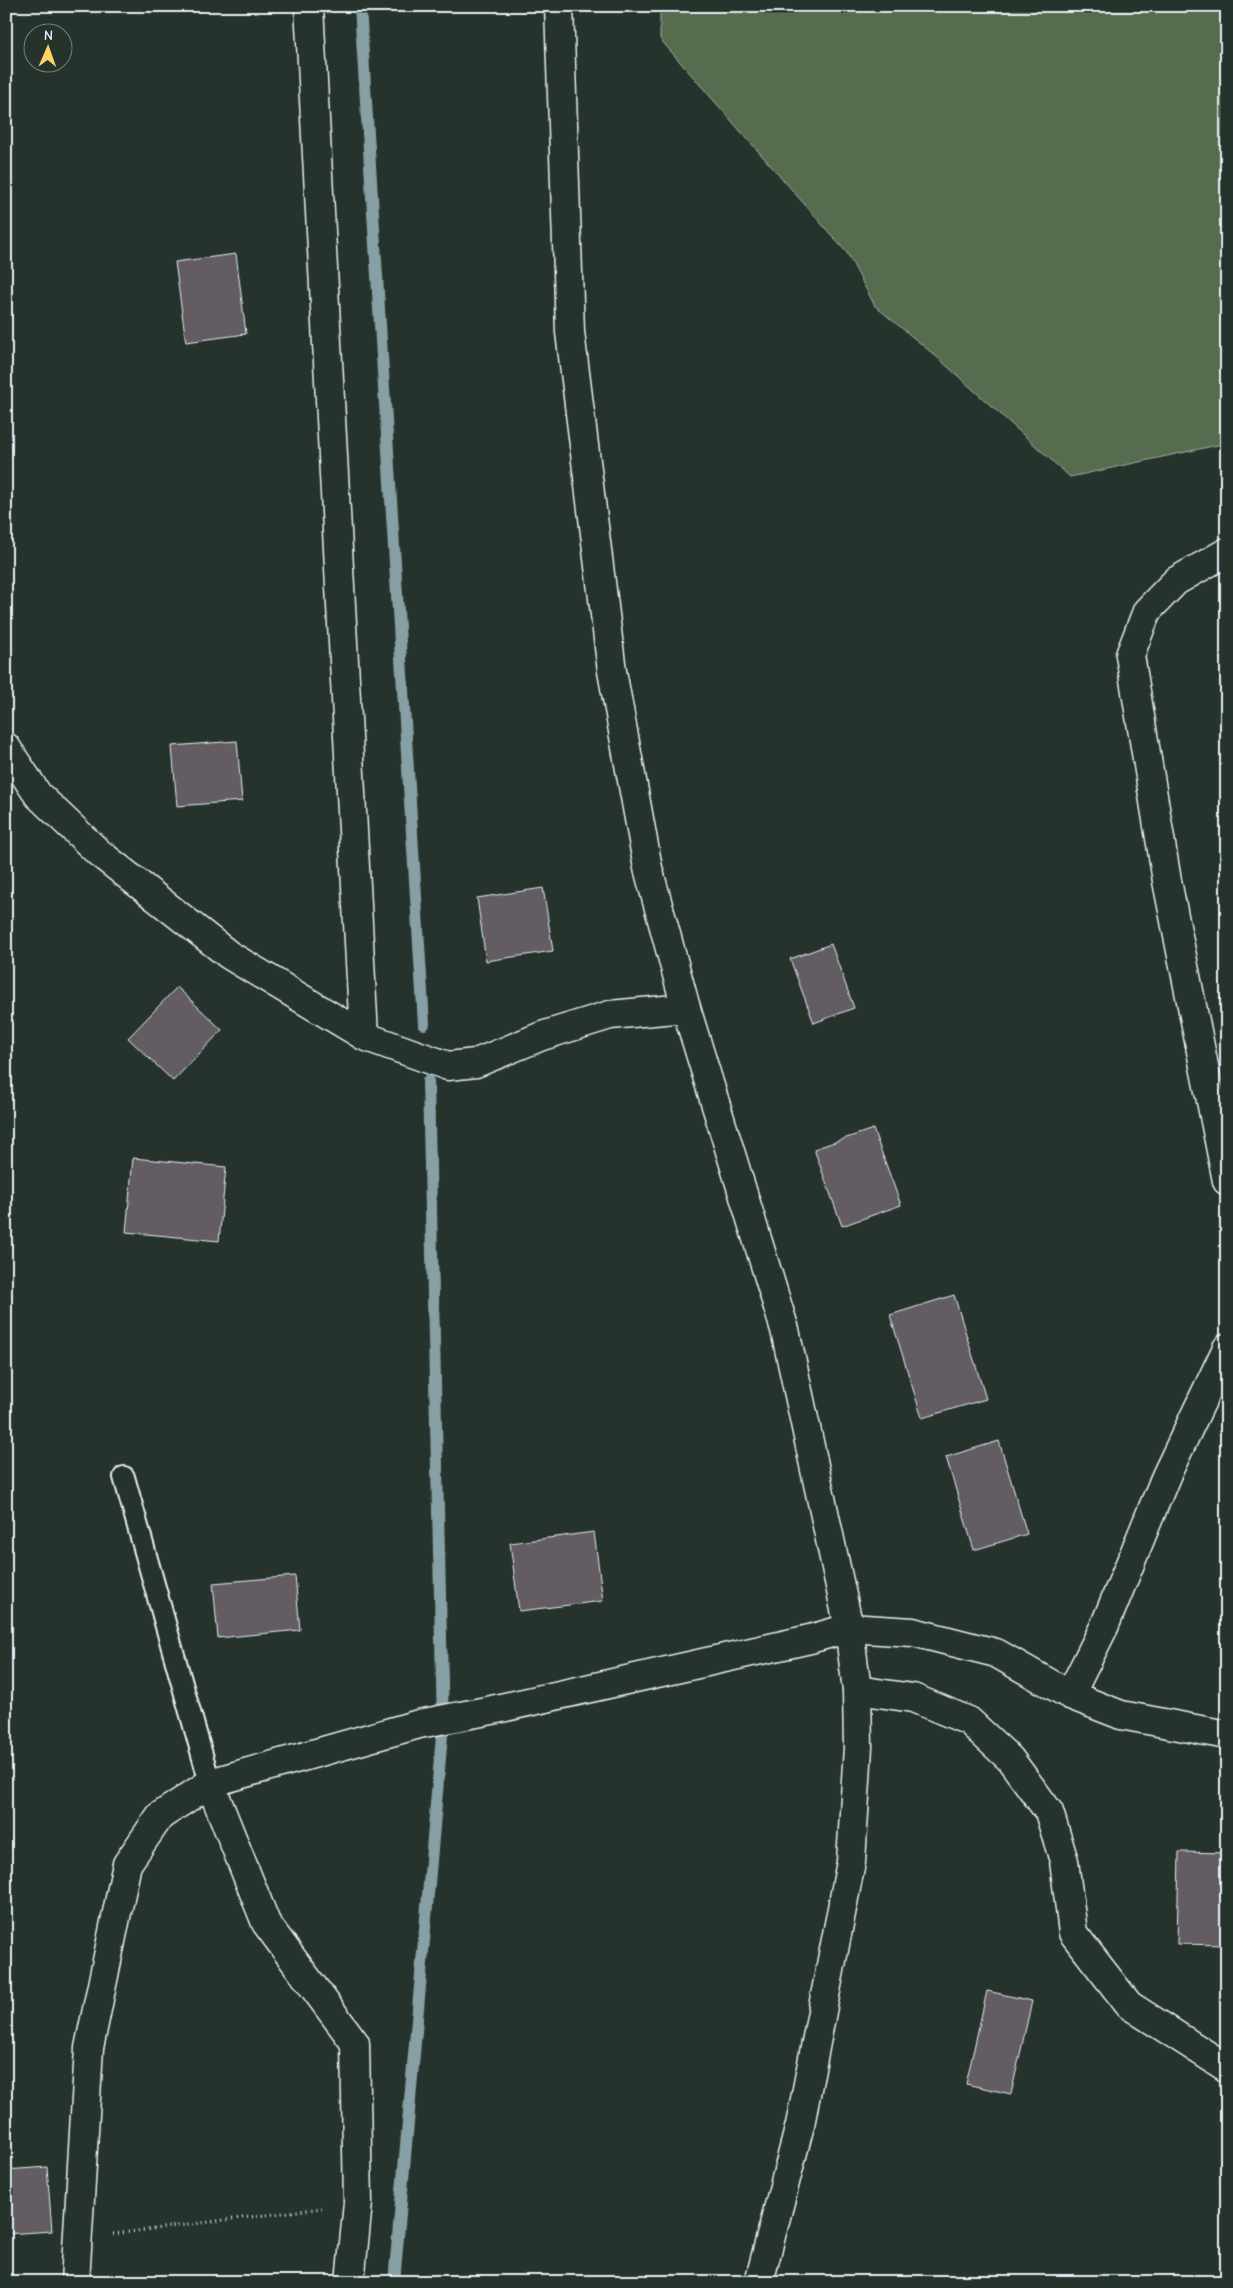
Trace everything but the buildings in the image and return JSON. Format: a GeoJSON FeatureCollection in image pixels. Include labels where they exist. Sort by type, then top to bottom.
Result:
{"type":"FeatureCollection","features":[{"type":"Feature","properties":{"kind":"street"},"geometry":{"type":"LineString","coordinates":[[309,6],[364,1036]]}},
{"type":"Feature","properties":{"kind":"street"},"geometry":{"type":"LineString","coordinates":[[559,6],[570,332],[612,671],[648,868],[686,1008],[785,1330],[849,1628],[857,1690],[858,1747],[850,1862],[800,2125],[759,2282]]}},
{"type":"Feature","properties":{"kind":"street"},"geometry":{"type":"LineString","coordinates":[[1227,552],[1176,581],[1147,611],[1130,655],[1167,881],[1227,1181]]}},
{"type":"Feature","properties":{"kind":"street"},"geometry":{"type":"LineString","coordinates":[[6,747],[38,795],[98,852],[229,955],[364,1036],[448,1066],[476,1063],[542,1036],[610,1015],[686,1008]]}},
{"type":"Feature","properties":{"kind":"street"},"geometry":{"type":"LineString","coordinates":[[1070,1695],[1104,1627],[1166,1476],[1227,1348]]}},
{"type":"Feature","properties":{"kind":"street"},"geometry":{"type":"LineString","coordinates":[[75,2282],[89,2048],[127,1864],[160,1816],[210,1783],[419,1724],[492,1710],[810,1640],[849,1628],[913,1632],[996,1653],[1070,1695],[1121,1715],[1227,1735]]}},
{"type":"Feature","properties":{"kind":"street"},"geometry":{"type":"LineString","coordinates":[[857,1690],[913,1698],[969,1721],[1010,1759],[1049,1812],[1064,1860],[1073,1933],[1129,2005],[1227,2068]]}},
{"type":"Feature","properties":{"kind":"street"},"geometry":{"type":"LineString","coordinates":[[210,1783],[266,1923],[355,2043],[358,2203],[350,2282]]}},
{"type":"Feature","properties":{"kind":"lane"},"geometry":{"type":"LineString","coordinates":[[124,1477],[210,1783]]}},
{"type":"Feature","properties":{"kind":"path"},"geometry":{"type":"LineString","coordinates":[[77,2238],[358,2203]]}},
{"type":"Feature","properties":{"kind":"green space"},"geometry":{"type":"Polygon","coordinates":[[[660,6],[1227,6],[1227,443],[1070,477],[938,358],[875,306],[847,253],[660,39],[660,6]]]}},
{"type":"Feature","properties":{"kind":"waterway"},"geometry":{"type":"LineString","coordinates":[[360,6],[424,1024]]}},
{"type":"Feature","properties":{"kind":"waterway"},"geometry":{"type":"LineString","coordinates":[[394,2282],[443,1724],[428,1081]]}}]}
